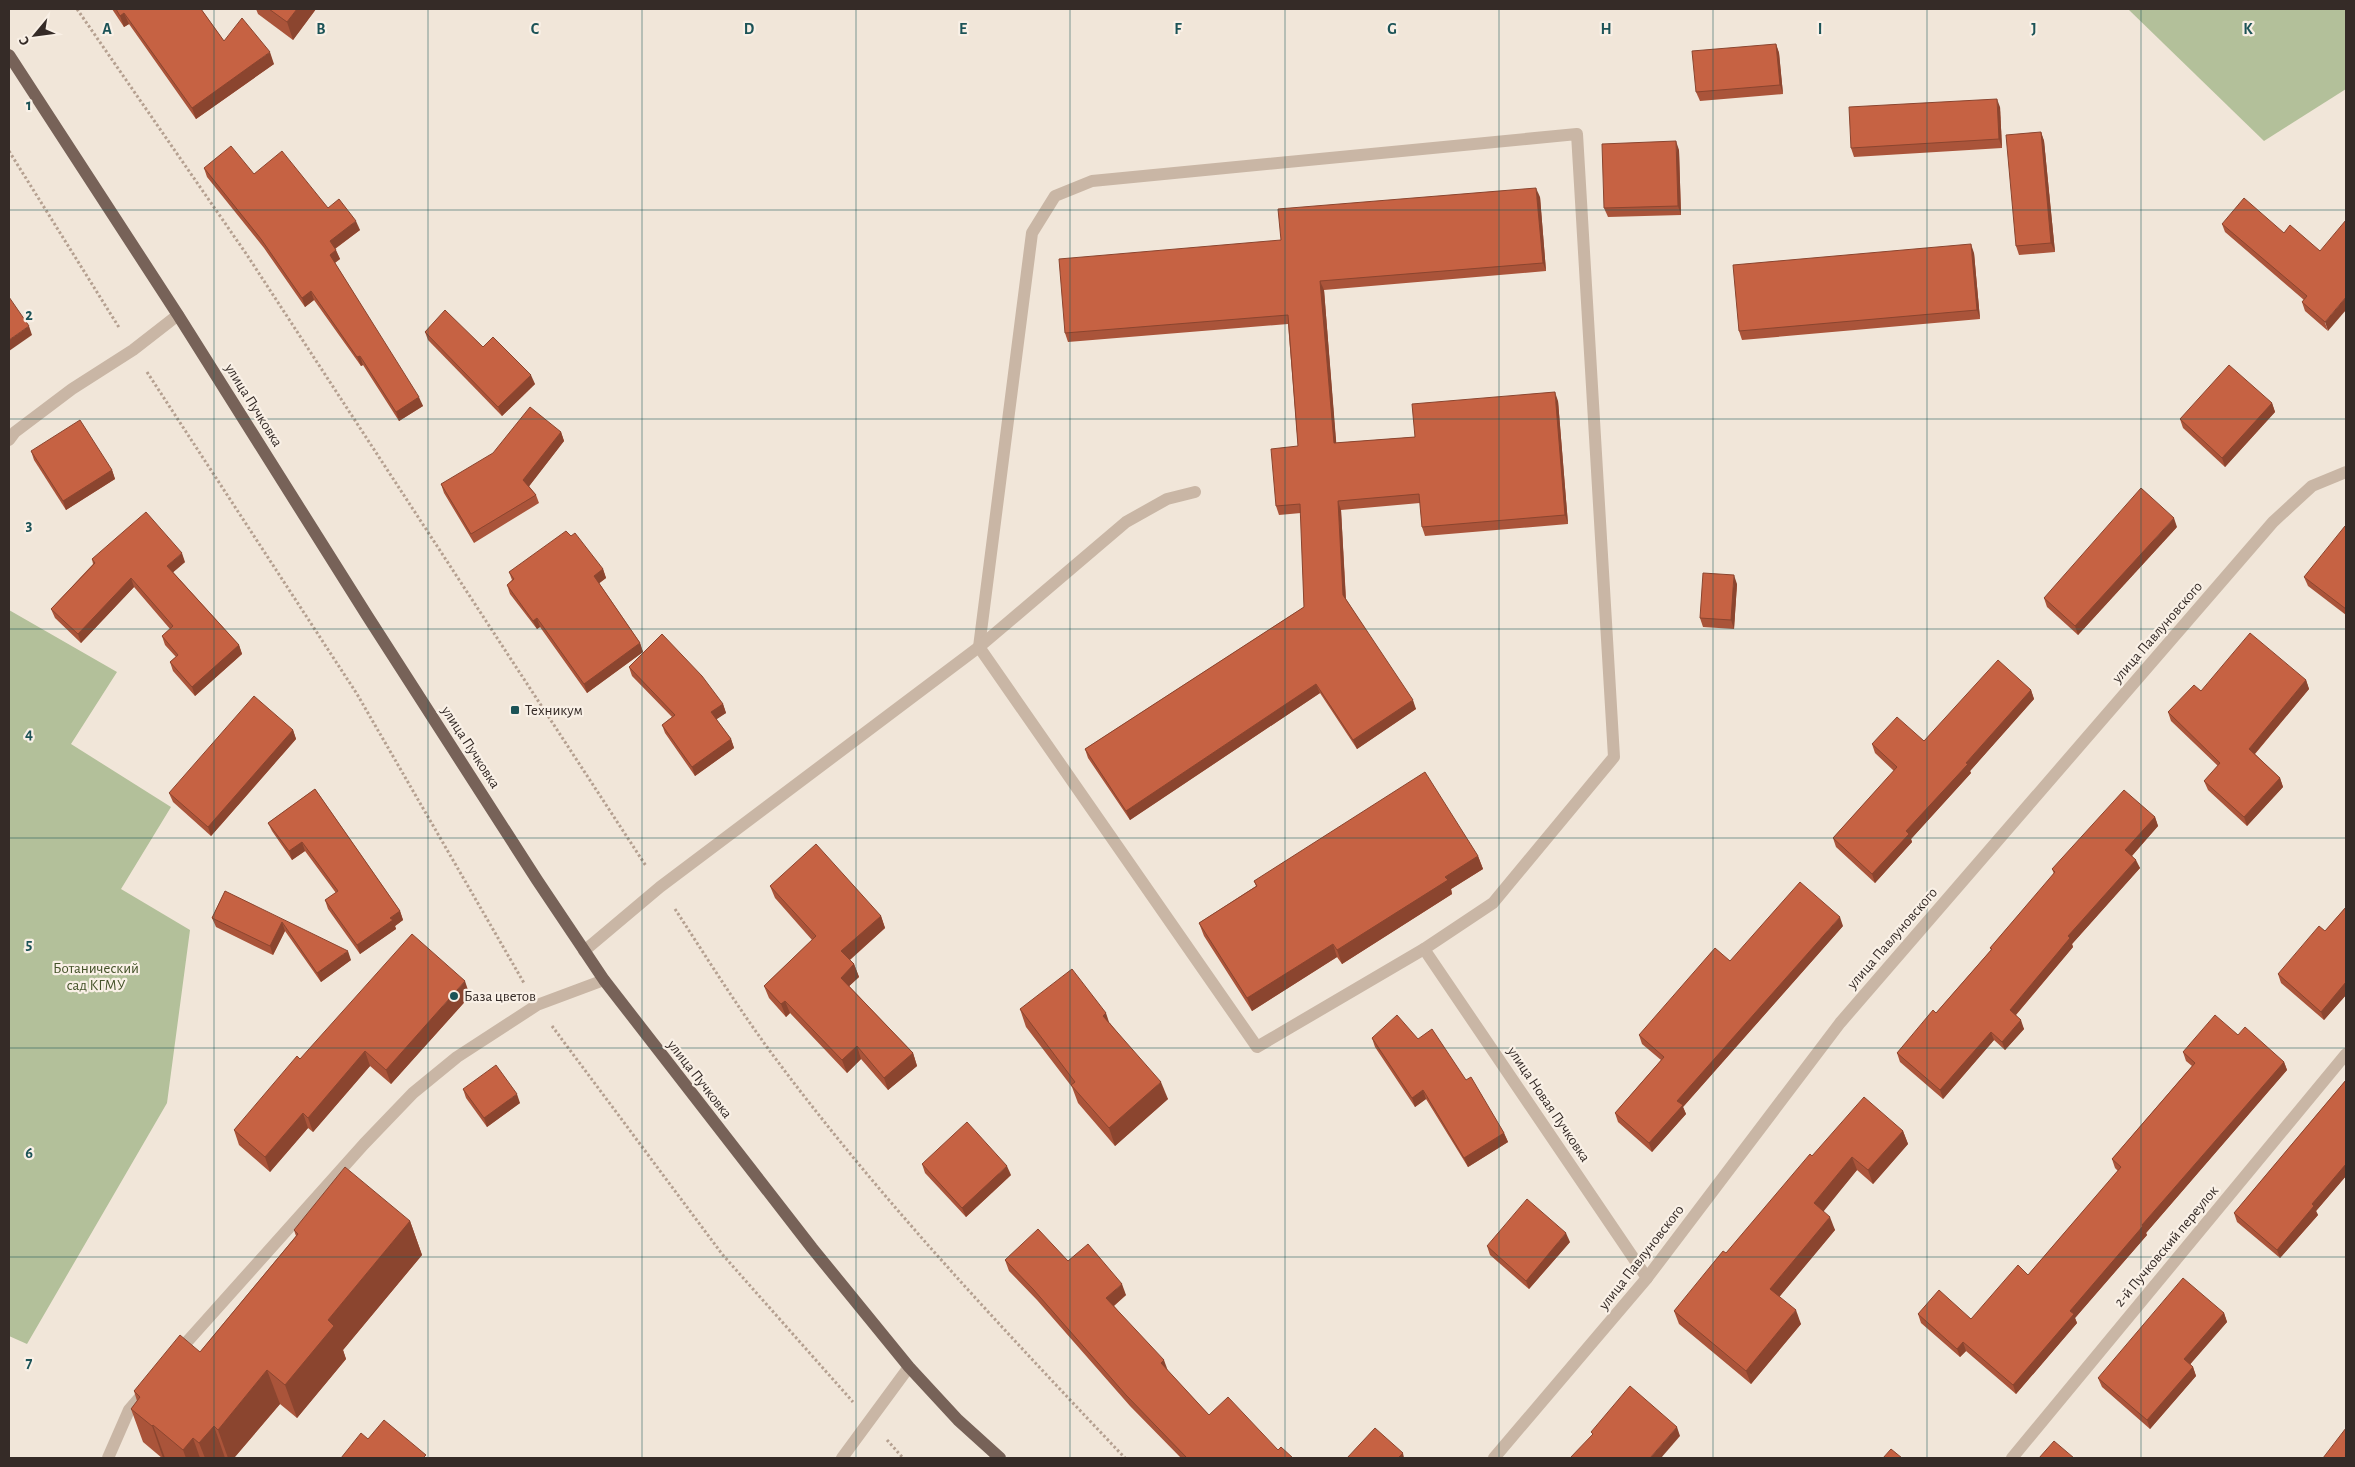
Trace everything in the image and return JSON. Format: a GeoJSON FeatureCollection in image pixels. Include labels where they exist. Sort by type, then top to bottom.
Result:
{"type":"FeatureCollection","features":[{"type":"Feature","properties":{"kind":"main road","name":"улица Пучковка"},"geometry":{"type":"LineString","coordinates":[[9,55],[178,314],[378,634],[604,980],[806,1240],[909,1367],[958,1420],[1000,1458]]}},
{"type":"Feature","properties":{"kind":"main road","name":"улица Пучковка"},"geometry":{"type":"LineString","coordinates":[[958,1420],[987,1458]]}},
{"type":"Feature","properties":{"kind":"street"},"geometry":{"type":"LineString","coordinates":[[1577,134],[1614,757],[1493,903],[1424,949],[1257,1047],[979,647],[1032,233],[1056,196],[1092,181],[1577,134]]}},
{"type":"Feature","properties":{"kind":"street"},"geometry":{"type":"LineString","coordinates":[[9,440],[15,432],[72,389],[133,350],[178,314]]}},
{"type":"Feature","properties":{"kind":"street","name":"улица Павлуновского"},"geometry":{"type":"LineString","coordinates":[[1494,1458],[1647,1278],[1840,1023],[2273,522],[2312,486],[2346,472]]}},
{"type":"Feature","properties":{"kind":"street"},"geometry":{"type":"LineString","coordinates":[[584,951],[660,887],[979,647],[1126,522],[1167,499],[1195,492]]}},
{"type":"Feature","properties":{"kind":"street","name":"улица Новая Пучковка"},"geometry":{"type":"LineString","coordinates":[[1424,949],[1647,1278]]}},
{"type":"Feature","properties":{"kind":"street"},"geometry":{"type":"LineString","coordinates":[[171,1360],[364,1144],[413,1093],[458,1057],[537,1005],[604,980]]}},
{"type":"Feature","properties":{"kind":"street","name":"2-й Пучковский переулок"},"geometry":{"type":"LineString","coordinates":[[2012,1458],[2346,1054]]}},
{"type":"Feature","properties":{"kind":"street"},"geometry":{"type":"LineString","coordinates":[[842,1458],[909,1367]]}},
{"type":"Feature","properties":{"kind":"street"},"geometry":{"type":"LineString","coordinates":[[108,1458],[129,1410],[153,1381]]}},
{"type":"Feature","properties":{"kind":"path"},"geometry":{"type":"LineString","coordinates":[[77,9],[247,255],[660,887],[767,1047],[882,1192],[1021,1348],[1125,1458]]}},
{"type":"Feature","properties":{"kind":"path"},"geometry":{"type":"LineString","coordinates":[[9,152],[133,350],[357,694],[537,1005],[722,1254],[903,1458]]}},
{"type":"Feature","properties":{"kind":"green space"},"geometry":{"type":"Polygon","coordinates":[[[2128,9],[2346,9],[2346,89],[2264,141],[2128,9]]]}},
{"type":"Feature","properties":{"kind":"green space","name":"Ботанический сад КГМУ"},"geometry":{"type":"Polygon","coordinates":[[[9,610],[117,672],[71,744],[171,807],[121,889],[190,930],[167,1103],[27,1344],[9,1336],[9,610]]]}},
{"type":"Feature","properties":{"kind":"building"},"geometry":{"type":"Polygon","coordinates":[[[116,9],[201,9],[224,41],[242,18],[270,52],[192,108],[124,13],[120,16],[116,9]]]}},
{"type":"Feature","properties":{"kind":"building"},"geometry":{"type":"Polygon","coordinates":[[[269,9],[297,9],[287,22],[269,9]]]}},
{"type":"Feature","properties":{"kind":"building"},"geometry":{"type":"Polygon","coordinates":[[[1776,44],[1780,85],[1696,92],[1692,51],[1776,44]]]}},
{"type":"Feature","properties":{"kind":"building"},"geometry":{"type":"Polygon","coordinates":[[[1997,99],[1999,139],[1851,148],[1849,107],[1997,99]]]}},
{"type":"Feature","properties":{"kind":"building"},"geometry":{"type":"Polygon","coordinates":[[[2041,132],[2051,243],[2016,246],[2006,135],[2041,132]]]}},
{"type":"Feature","properties":{"kind":"building"},"geometry":{"type":"Polygon","coordinates":[[[1676,141],[1678,206],[1604,208],[1602,144],[1676,141]]]}},
{"type":"Feature","properties":{"kind":"building"},"geometry":{"type":"Polygon","coordinates":[[[231,146],[254,174],[282,151],[328,208],[339,199],[356,221],[330,241],[336,250],[330,255],[419,397],[396,412],[360,356],[357,357],[311,291],[302,298],[261,239],[204,168],[231,146]]]}},
{"type":"Feature","properties":{"kind":"building"},"geometry":{"type":"Polygon","coordinates":[[[1536,188],[1543,263],[1320,281],[1334,443],[1415,437],[1412,404],[1555,392],[1565,515],[1422,527],[1419,494],[1338,501],[1343,595],[1413,700],[1353,740],[1316,684],[1126,811],[1085,749],[1304,607],[1300,504],[1276,506],[1271,449],[1298,446],[1288,315],[1065,333],[1059,259],[1281,240],[1278,209],[1536,188]]]}},
{"type":"Feature","properties":{"kind":"building"},"geometry":{"type":"Polygon","coordinates":[[[2244,198],[2284,233],[2290,225],[2320,251],[2346,220],[2346,297],[2325,322],[2302,302],[2307,296],[2222,224],[2244,198]]]}},
{"type":"Feature","properties":{"kind":"building"},"geometry":{"type":"Polygon","coordinates":[[[1971,244],[1977,310],[1739,331],[1733,265],[1971,244]]]}},
{"type":"Feature","properties":{"kind":"building"},"geometry":{"type":"Polygon","coordinates":[[[9,297],[29,326],[9,340],[9,297]]]}},
{"type":"Feature","properties":{"kind":"building"},"geometry":{"type":"Polygon","coordinates":[[[445,310],[483,347],[493,337],[531,375],[498,407],[425,332],[445,310]]]}},
{"type":"Feature","properties":{"kind":"building"},"geometry":{"type":"Polygon","coordinates":[[[2229,365],[2272,403],[2222,458],[2180,419],[2229,365]]]}},
{"type":"Feature","properties":{"kind":"building"},"geometry":{"type":"Polygon","coordinates":[[[530,407],[561,432],[523,480],[536,495],[471,534],[441,484],[493,453],[530,407]]]}},
{"type":"Feature","properties":{"kind":"building"},"geometry":{"type":"Polygon","coordinates":[[[80,420],[112,470],[63,501],[31,451],[80,420]]]}},
{"type":"Feature","properties":{"kind":"building"},"geometry":{"type":"Polygon","coordinates":[[[2141,488],[2174,518],[2075,626],[2044,598],[2141,488]]]}},
{"type":"Feature","properties":{"kind":"building"},"geometry":{"type":"Polygon","coordinates":[[[146,512],[182,553],[167,566],[239,645],[192,687],[170,662],[178,655],[162,636],[173,626],[131,578],[78,634],[51,609],[95,563],[92,559],[146,512]]]}},
{"type":"Feature","properties":{"kind":"building"},"geometry":{"type":"Polygon","coordinates":[[[2346,527],[2346,609],[2304,577],[2346,527]]]}},
{"type":"Feature","properties":{"kind":"building"},"geometry":{"type":"Polygon","coordinates":[[[566,531],[571,536],[575,533],[603,569],[594,576],[640,643],[584,684],[537,618],[533,621],[507,585],[514,579],[509,572],[566,531]]]}},
{"type":"Feature","properties":{"kind":"building"},"geometry":{"type":"Polygon","coordinates":[[[1703,573],[1734,575],[1731,620],[1700,618],[1703,573]]]}},
{"type":"Feature","properties":{"kind":"building"},"geometry":{"type":"Polygon","coordinates":[[[2250,633],[2306,680],[2249,749],[2280,778],[2244,817],[2204,781],[2220,763],[2168,712],[2194,685],[2201,691],[2250,633]]]}},
{"type":"Feature","properties":{"kind":"building"},"geometry":{"type":"Polygon","coordinates":[[[662,634],[702,676],[723,704],[711,712],[731,739],[692,767],[662,725],[675,715],[629,667],[662,634]]]}},
{"type":"Feature","properties":{"kind":"building"},"geometry":{"type":"Polygon","coordinates":[[[1998,660],[2031,690],[1966,763],[1968,764],[1906,831],[1909,834],[1872,874],[1833,838],[1897,767],[1872,744],[1897,717],[1924,741],[1998,660]]]}},
{"type":"Feature","properties":{"kind":"building"},"geometry":{"type":"Polygon","coordinates":[[[254,696],[293,730],[208,827],[169,793],[254,696]]]}},
{"type":"Feature","properties":{"kind":"building"},"geometry":{"type":"Polygon","coordinates":[[[1425,772],[1478,856],[1445,877],[1448,880],[1337,950],[1333,944],[1247,998],[1199,923],[1257,886],[1254,881],[1425,772]]]}},
{"type":"Feature","properties":{"kind":"building"},"geometry":{"type":"Polygon","coordinates":[[[315,789],[400,911],[390,918],[393,920],[357,945],[325,900],[338,891],[302,842],[289,851],[268,823],[315,789]]]}},
{"type":"Feature","properties":{"kind":"building"},"geometry":{"type":"Polygon","coordinates":[[[2124,790],[2155,817],[2125,850],[2136,860],[2068,936],[2070,938],[2010,1010],[2021,1020],[2002,1042],[1991,1032],[1940,1090],[1897,1053],[1933,1010],[1936,1013],[1992,949],[1990,948],[2055,872],[2052,869],[2124,790]]]}},
{"type":"Feature","properties":{"kind":"building"},"geometry":{"type":"Polygon","coordinates":[[[816,844],[881,916],[841,951],[854,964],[841,978],[913,1053],[884,1078],[857,1046],[842,1060],[785,1001],[781,1004],[764,986],[816,936],[770,886],[816,844]]]}},
{"type":"Feature","properties":{"kind":"building"},"geometry":{"type":"Polygon","coordinates":[[[1800,882],[1840,917],[1677,1101],[1683,1105],[1649,1143],[1615,1113],[1664,1057],[1639,1035],[1715,948],[1730,961],[1800,882]]]}},
{"type":"Feature","properties":{"kind":"building"},"geometry":{"type":"Polygon","coordinates":[[[225,891],[348,951],[317,973],[282,922],[270,946],[212,918],[225,891]]]}},
{"type":"Feature","properties":{"kind":"building"},"geometry":{"type":"Polygon","coordinates":[[[2346,907],[2346,982],[2321,1012],[2278,974],[2319,926],[2325,931],[2346,907]]]}},
{"type":"Feature","properties":{"kind":"building"},"geometry":{"type":"Polygon","coordinates":[[[412,934],[465,981],[386,1070],[365,1051],[308,1118],[303,1113],[265,1157],[234,1130],[297,1056],[300,1059],[412,934]]]}},
{"type":"Feature","properties":{"kind":"building"},"geometry":{"type":"Polygon","coordinates":[[[1072,969],[1106,1013],[1103,1016],[1161,1082],[1109,1128],[1071,1085],[1075,1082],[1020,1009],[1072,969]]]}},
{"type":"Feature","properties":{"kind":"building"},"geometry":{"type":"Polygon","coordinates":[[[1397,1015],[1418,1039],[1432,1029],[1466,1080],[1471,1077],[1504,1133],[1464,1158],[1423,1090],[1412,1098],[1372,1038],[1397,1015]]]}},
{"type":"Feature","properties":{"kind":"building"},"geometry":{"type":"Polygon","coordinates":[[[2215,1015],[2238,1035],[2245,1027],[2284,1062],[2142,1225],[2070,1311],[2074,1314],[2013,1385],[1963,1342],[1957,1349],[1918,1314],[1939,1290],[1971,1319],[2018,1265],[2028,1275],[2121,1167],[2112,1159],[2195,1063],[2183,1052],[2215,1015]]]}},
{"type":"Feature","properties":{"kind":"building"},"geometry":{"type":"Polygon","coordinates":[[[496,1065],[517,1094],[484,1118],[463,1089],[496,1065]]]}},
{"type":"Feature","properties":{"kind":"building"},"geometry":{"type":"Polygon","coordinates":[[[2346,1080],[2346,1164],[2277,1250],[2234,1213],[2346,1080]]]}},
{"type":"Feature","properties":{"kind":"building"},"geometry":{"type":"Polygon","coordinates":[[[1864,1097],[1903,1131],[1868,1170],[1852,1157],[1814,1203],[1830,1217],[1770,1289],[1796,1310],[1746,1371],[1674,1311],[1723,1251],[1726,1253],[1810,1154],[1812,1156],[1864,1097]]]}},
{"type":"Feature","properties":{"kind":"building"},"geometry":{"type":"Polygon","coordinates":[[[967,1122],[1007,1166],[962,1208],[922,1164],[967,1122]]]}},
{"type":"Feature","properties":{"kind":"building"},"geometry":{"type":"Polygon","coordinates":[[[345,1167],[410,1221],[328,1320],[334,1326],[285,1385],[267,1370],[218,1430],[214,1426],[199,1443],[193,1438],[183,1450],[131,1409],[140,1397],[134,1391],[180,1335],[200,1352],[298,1234],[294,1230],[345,1167]]]}},
{"type":"Feature","properties":{"kind":"building"},"geometry":{"type":"Polygon","coordinates":[[[1527,1199],[1566,1233],[1526,1281],[1487,1246],[1527,1199]]]}},
{"type":"Feature","properties":{"kind":"building"},"geometry":{"type":"Polygon","coordinates":[[[1038,1229],[1068,1261],[1088,1244],[1122,1284],[1106,1298],[1164,1360],[1161,1363],[1209,1415],[1228,1397],[1278,1450],[1281,1447],[1293,1458],[1187,1458],[1126,1395],[1005,1260],[1038,1229]]]}},
{"type":"Feature","properties":{"kind":"building"},"geometry":{"type":"Polygon","coordinates":[[[2183,1278],[2224,1313],[2184,1359],[2193,1367],[2147,1420],[2098,1378],[2183,1278]]]}},
{"type":"Feature","properties":{"kind":"building"},"geometry":{"type":"Polygon","coordinates":[[[1630,1386],[1677,1427],[1650,1458],[1570,1458],[1593,1434],[1591,1432],[1630,1386]]]}},
{"type":"Feature","properties":{"kind":"building"},"geometry":{"type":"Polygon","coordinates":[[[384,1420],[426,1455],[423,1458],[341,1458],[361,1433],[368,1439],[384,1420]]]}},
{"type":"Feature","properties":{"kind":"building"},"geometry":{"type":"Polygon","coordinates":[[[1375,1428],[1403,1453],[1398,1458],[1347,1458],[1375,1428]]]}},
{"type":"Feature","properties":{"kind":"building"},"geometry":{"type":"Polygon","coordinates":[[[2346,1428],[2346,1458],[2323,1458],[2346,1428]]]}},
{"type":"Feature","properties":{"kind":"building"},"geometry":{"type":"Polygon","coordinates":[[[2054,1441],[2074,1458],[2039,1458],[2054,1441]]]}},
{"type":"Feature","properties":{"kind":"building"},"geometry":{"type":"Polygon","coordinates":[[[1891,1449],[1902,1458],[1883,1458],[1891,1449]]]}},
{"type":"Feature","properties":{"kind":"place","name":"Техникум"},"geometry":{"type":"Point","coordinates":[515,710]}},
{"type":"Feature","properties":{"kind":"place","name":"База цветов"},"geometry":{"type":"Point","coordinates":[454,996]}}]}
